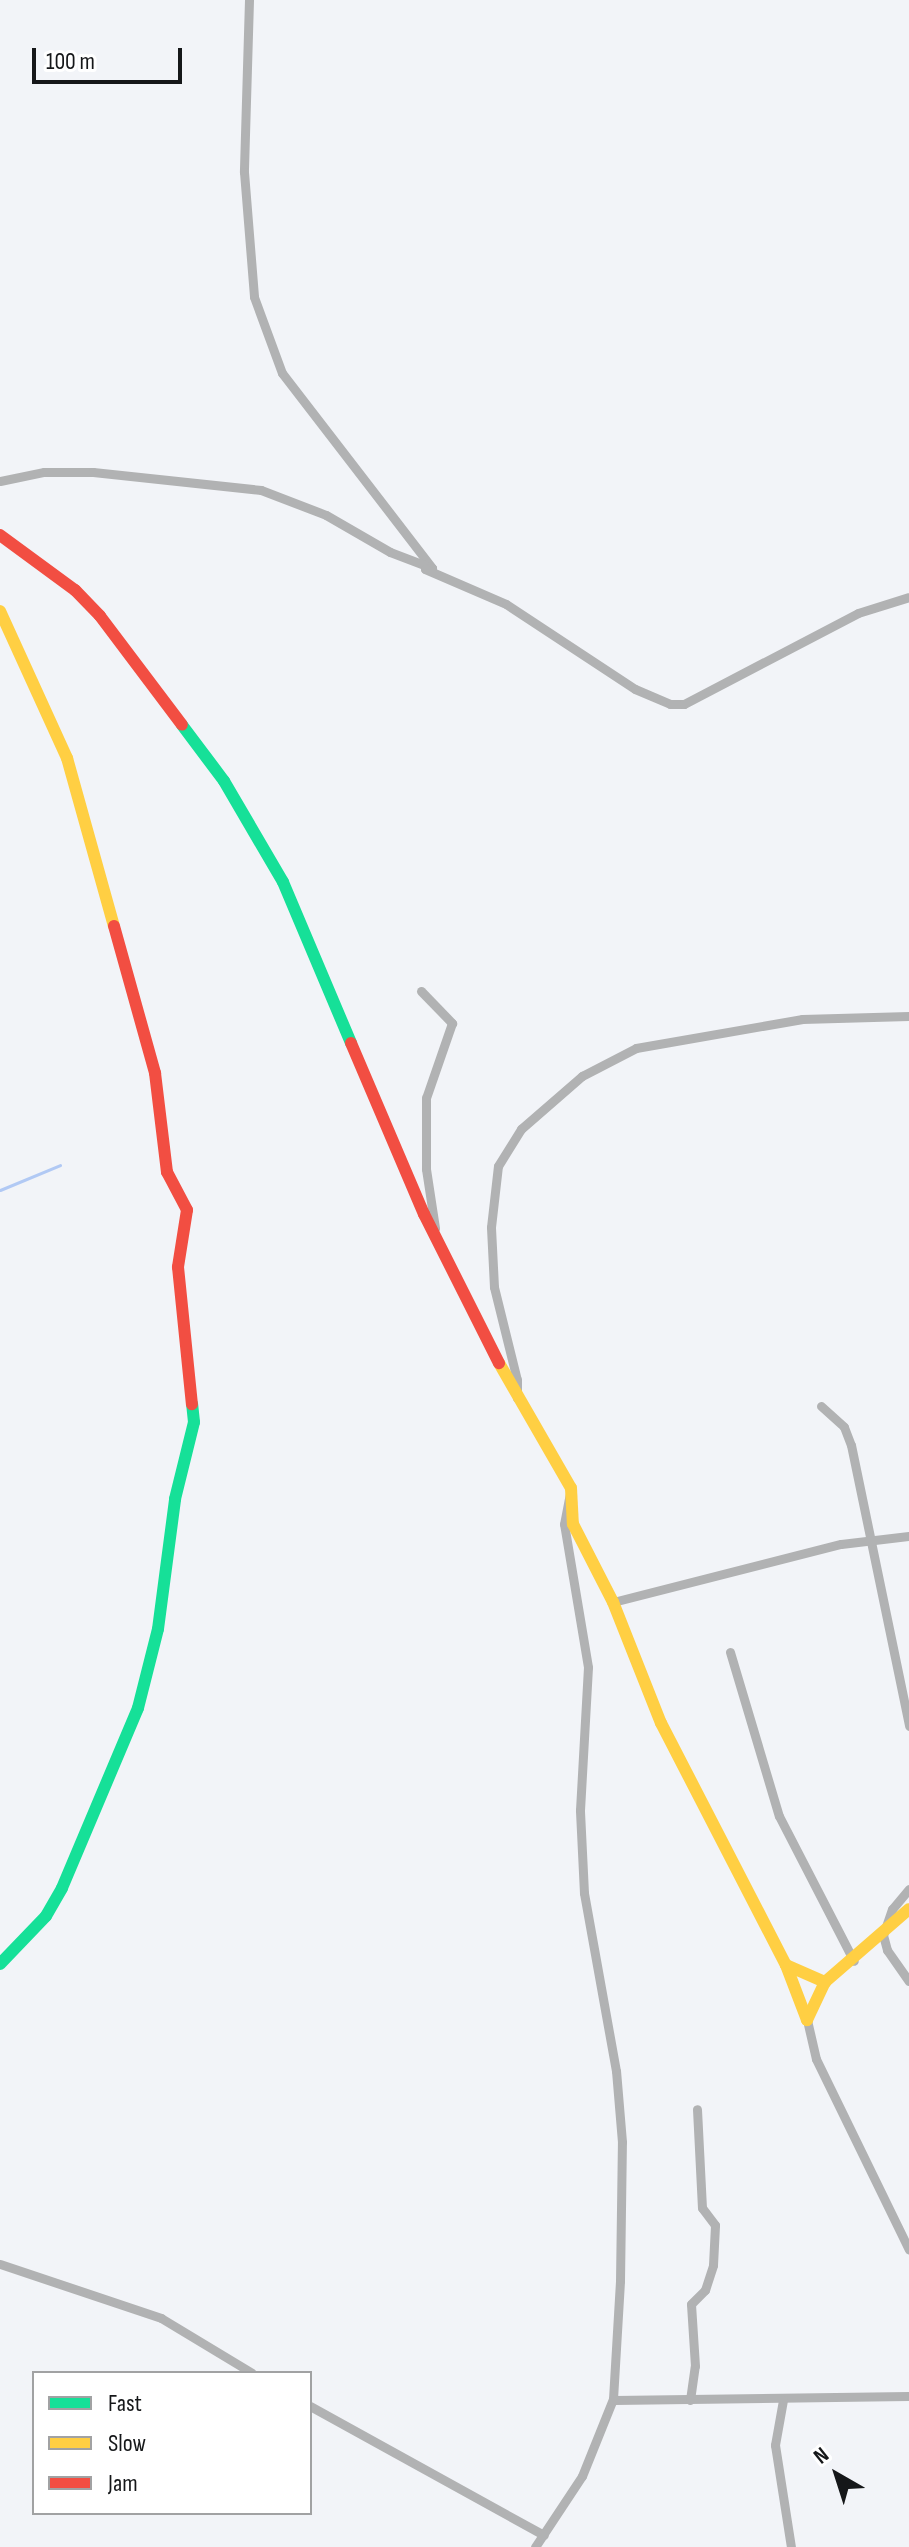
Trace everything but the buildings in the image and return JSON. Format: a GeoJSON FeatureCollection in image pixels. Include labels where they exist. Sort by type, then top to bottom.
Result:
{"type":"FeatureCollection","features":[{"type":"Feature","properties":{"kind":"main road"},"geometry":{"type":"LineString","coordinates":[[0,535],[94,609],[235,799],[298,910],[437,1239],[518,1401],[571,1488],[573,1524],[613,1602],[661,1723],[786,1965],[807,2020]]}},
{"type":"Feature","properties":{"kind":"main road"},"geometry":{"type":"LineString","coordinates":[[0,611],[67,758],[153,1062],[167,1172],[187,1210],[178,1267],[194,1422],[175,1499],[158,1629],[138,1708],[62,1888],[46,1916],[0,1964]]}},
{"type":"Feature","properties":{"kind":"main road"},"geometry":{"type":"LineString","coordinates":[[807,2020],[825,1982],[854,1961],[909,1909]]}},
{"type":"Feature","properties":{"kind":"main road"},"geometry":{"type":"LineString","coordinates":[[786,1965],[825,1982]]}},
{"type":"Feature","properties":{"kind":"street"},"geometry":{"type":"LineString","coordinates":[[249,0],[244,185],[260,315],[282,373],[432,568]]}},
{"type":"Feature","properties":{"kind":"street"},"geometry":{"type":"LineString","coordinates":[[0,481],[44,472],[93,472],[253,488],[326,515],[390,552],[432,568]]}},
{"type":"Feature","properties":{"kind":"street"},"geometry":{"type":"LineString","coordinates":[[432,568],[425,569],[533,617],[635,689],[670,704],[684,704],[858,613],[909,597]]}},
{"type":"Feature","properties":{"kind":"street"},"geometry":{"type":"LineString","coordinates":[[421,991],[452,1023],[426,1098],[426,1169],[437,1239]]}},
{"type":"Feature","properties":{"kind":"street"},"geometry":{"type":"LineString","coordinates":[[518,1401],[494,1287],[491,1227],[498,1166],[521,1129],[582,1076],[636,1048],[802,1019],[909,1016]]}},
{"type":"Feature","properties":{"kind":"street"},"geometry":{"type":"LineString","coordinates":[[821,1406],[847,1433],[872,1538],[909,1726]]}},
{"type":"Feature","properties":{"kind":"street"},"geometry":{"type":"LineString","coordinates":[[535,2547],[582,2476],[613,2400],[622,2142],[612,2044],[584,1893],[580,1810],[588,1667],[564,1524],[571,1488]]}},
{"type":"Feature","properties":{"kind":"street"},"geometry":{"type":"LineString","coordinates":[[613,1602],[872,1538],[909,1536]]}},
{"type":"Feature","properties":{"kind":"street"},"geometry":{"type":"LineString","coordinates":[[730,1652],[779,1816],[854,1961]]}},
{"type":"Feature","properties":{"kind":"street"},"geometry":{"type":"LineString","coordinates":[[909,1889],[887,1918],[883,1935],[887,1950],[909,1981]]}},
{"type":"Feature","properties":{"kind":"street"},"geometry":{"type":"LineString","coordinates":[[807,2020],[826,2081],[909,2250]]}},
{"type":"Feature","properties":{"kind":"street"},"geometry":{"type":"LineString","coordinates":[[690,2400],[695,2366],[691,2304],[705,2290],[715,2225],[702,2208],[697,2109]]}},
{"type":"Feature","properties":{"kind":"street"},"geometry":{"type":"LineString","coordinates":[[0,2264],[161,2318],[249,2371]]}},
{"type":"Feature","properties":{"kind":"street"},"geometry":{"type":"LineString","coordinates":[[613,2400],[783,2400],[844,2394],[909,2396]]}},
{"type":"Feature","properties":{"kind":"street"},"geometry":{"type":"LineString","coordinates":[[783,2400],[775,2445],[791,2547]]}},
{"type":"Feature","properties":{"kind":"street"},"geometry":{"type":"LineString","coordinates":[[312,2407],[544,2535]]}},
{"type":"Feature","properties":{"kind":"waterway"},"geometry":{"type":"LineString","coordinates":[[0,1190],[60,1165]]}},
{"type":"Feature","properties":{"kind":"traffic: fast"},"geometry":{"type":"LineString","coordinates":[[182,725],[224,781],[283,882],[351,1043]]}},
{"type":"Feature","properties":{"kind":"traffic: fast"},"geometry":{"type":"LineString","coordinates":[[0,1964],[46,1916],[62,1888],[138,1708],[158,1629],[175,1499],[194,1422],[192,1404]]}},
{"type":"Feature","properties":{"kind":"traffic: slow"},"geometry":{"type":"LineString","coordinates":[[0,611],[67,758],[114,926]]}},
{"type":"Feature","properties":{"kind":"traffic: slow"},"geometry":{"type":"LineString","coordinates":[[499,1363],[571,1488],[573,1524],[613,1602],[661,1723],[786,1965],[807,2020]]}},
{"type":"Feature","properties":{"kind":"traffic: slow"},"geometry":{"type":"LineString","coordinates":[[807,2020],[825,1982],[909,1909]]}},
{"type":"Feature","properties":{"kind":"traffic: slow"},"geometry":{"type":"LineString","coordinates":[[786,1965],[825,1982]]}},
{"type":"Feature","properties":{"kind":"traffic: jam"},"geometry":{"type":"LineString","coordinates":[[0,535],[75,590],[100,616],[182,725]]}},
{"type":"Feature","properties":{"kind":"traffic: jam"},"geometry":{"type":"LineString","coordinates":[[114,926],[155,1073],[167,1172],[187,1210],[178,1267],[192,1404]]}},
{"type":"Feature","properties":{"kind":"traffic: jam"},"geometry":{"type":"LineString","coordinates":[[351,1043],[424,1214],[499,1363]]}}]}
